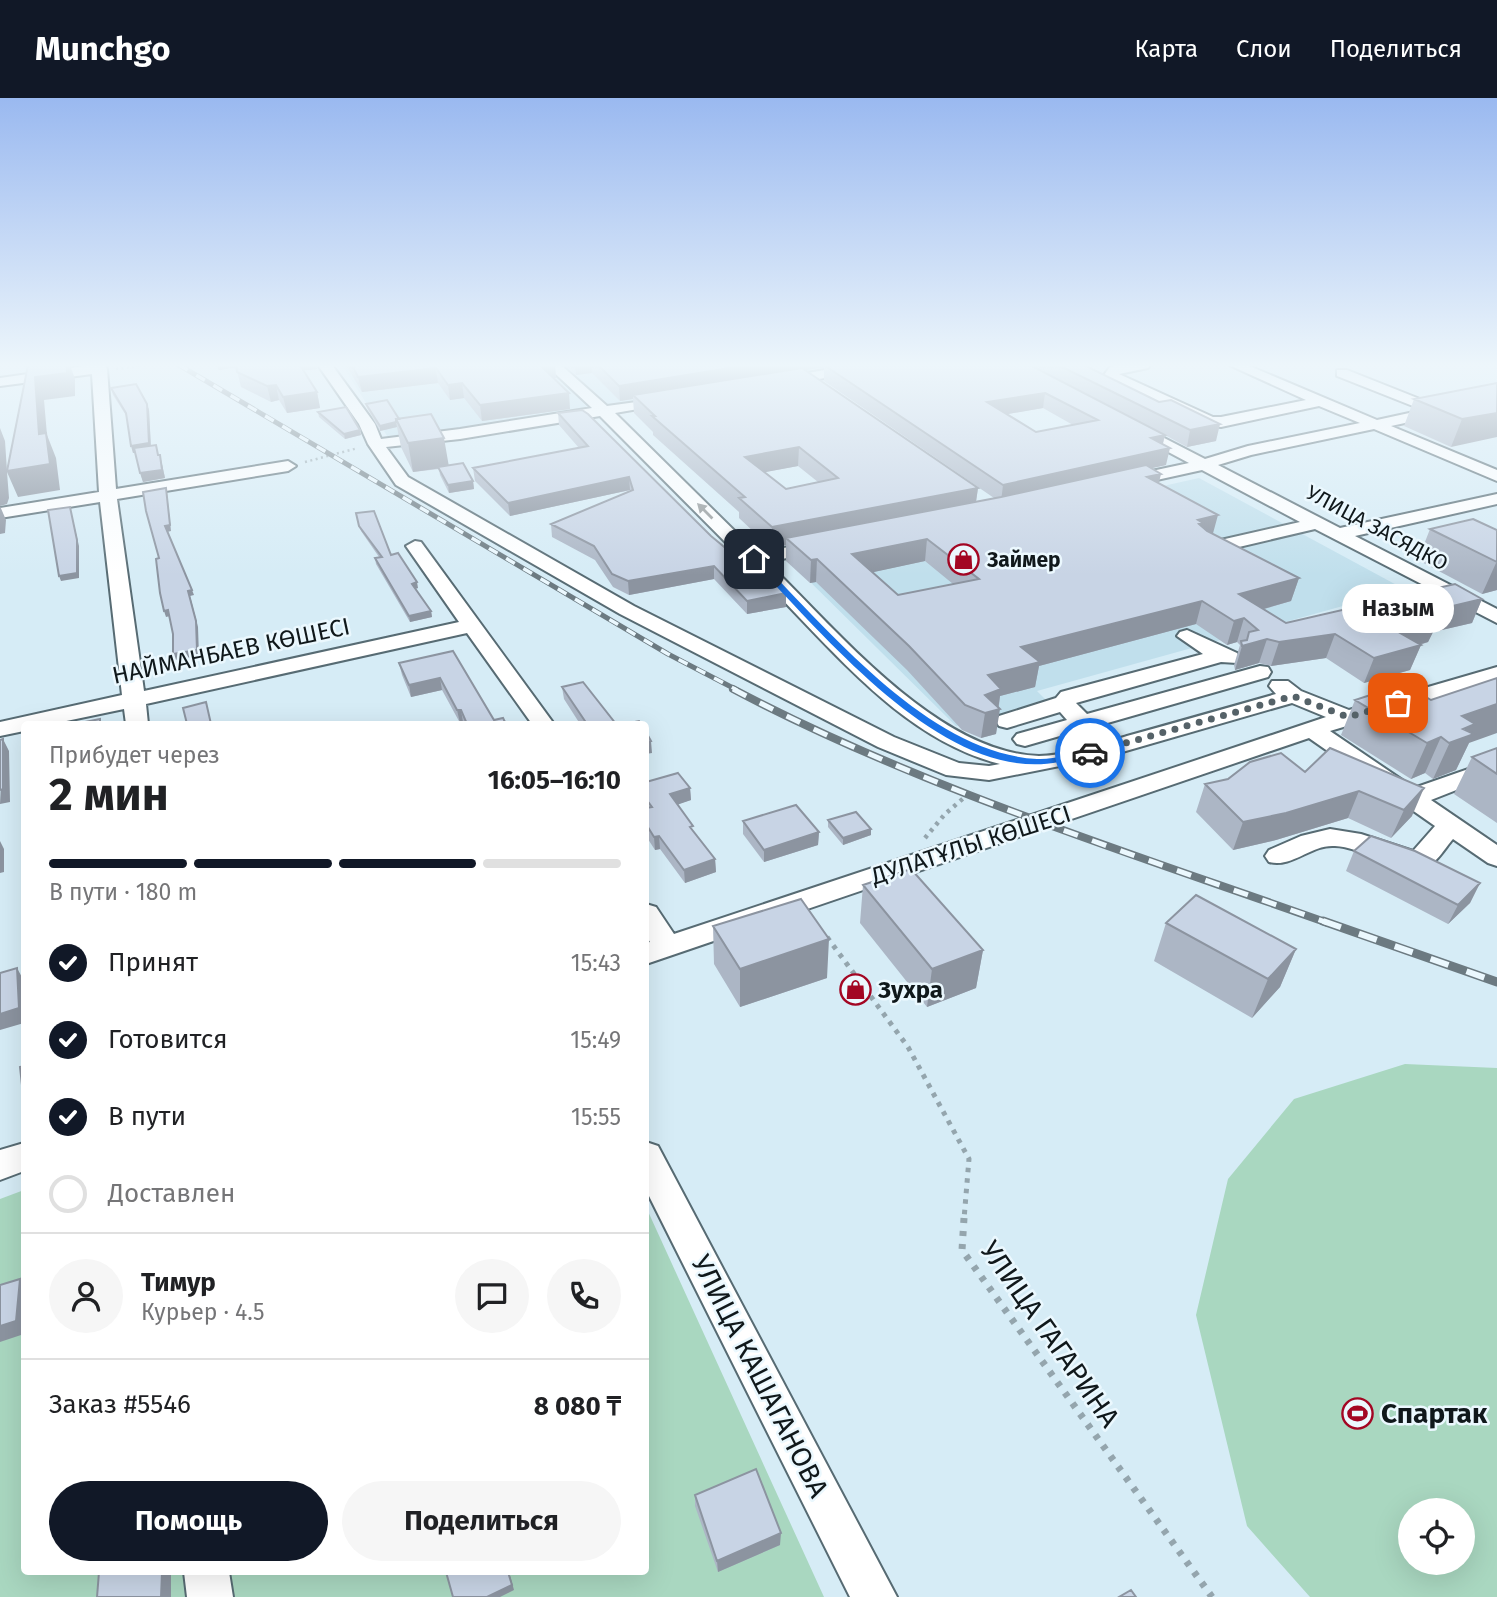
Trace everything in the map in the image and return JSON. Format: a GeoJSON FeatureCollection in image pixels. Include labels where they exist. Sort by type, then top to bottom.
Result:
{"type":"FeatureCollection","features":[{"type":"Feature","properties":{"kind":"street"},"geometry":{"type":"LineString","coordinates":[[104,435],[108,496],[137,721]]}},
{"type":"Feature","properties":{"kind":"street"},"geometry":{"type":"LineString","coordinates":[[372,435],[402,481],[627,610],[886,742],[955,770],[989,773],[1105,750],[1293,696]]}},
{"type":"Feature","properties":{"kind":"street"},"geometry":{"type":"LineString","coordinates":[[376,444],[452,435]]}},
{"type":"Feature","properties":{"kind":"street"},"geometry":{"type":"LineString","coordinates":[[628,435],[867,672],[914,714],[979,751],[1011,759],[1041,762]]}},
{"type":"Feature","properties":{"kind":"street","name":"УЛИЦА ЗАСЯДКО"},"geometry":{"type":"LineString","coordinates":[[1148,435],[1497,617]]}},
{"type":"Feature","properties":{"kind":"street"},"geometry":{"type":"LineString","coordinates":[[1114,485],[1324,435]]}},
{"type":"Feature","properties":{"kind":"street"},"geometry":{"type":"LineString","coordinates":[[1401,435],[1497,476]]}},
{"type":"Feature","properties":{"kind":"street"},"geometry":{"type":"LineString","coordinates":[[0,513],[288,466]]}},
{"type":"Feature","properties":{"kind":"street"},"geometry":{"type":"LineString","coordinates":[[1338,534],[1497,499]]}},
{"type":"Feature","properties":{"kind":"street"},"geometry":{"type":"LineString","coordinates":[[1209,548],[1318,523]]}},
{"type":"Feature","properties":{"kind":"street"},"geometry":{"type":"LineString","coordinates":[[754,559],[835,543]]}},
{"type":"Feature","properties":{"kind":"street"},"geometry":{"type":"LineString","coordinates":[[415,546],[541,721]]}},
{"type":"Feature","properties":{"kind":"street"},"geometry":{"type":"LineString","coordinates":[[1470,603],[1497,608]]}},
{"type":"Feature","properties":{"kind":"street","name":"НАЙМАНБАЕВ КӨШЕСІ"},"geometry":{"type":"LineString","coordinates":[[37,721],[474,625]]}},
{"type":"Feature","properties":{"kind":"street"},"geometry":{"type":"LineString","coordinates":[[1187,636],[1221,656],[1244,661],[1293,696],[1348,717]]}},
{"type":"Feature","properties":{"kind":"street"},"geometry":{"type":"LineString","coordinates":[[1007,721],[1064,704],[1069,697],[1221,656]]}},
{"type":"Feature","properties":{"kind":"street"},"geometry":{"type":"LineString","coordinates":[[1025,739],[1260,672]]}},
{"type":"Feature","properties":{"kind":"street","name":"ДУЛАТҰЛЫ КӨШЕСІ"},"geometry":{"type":"LineString","coordinates":[[656,950],[1348,717],[1497,674]]}},
{"type":"Feature","properties":{"kind":"street"},"geometry":{"type":"LineString","coordinates":[[1064,704],[1105,750]]}},
{"type":"Feature","properties":{"kind":"street","name":"НАЙМАНБАЕВ КӨШЕСІ"},"geometry":{"type":"LineString","coordinates":[[0,729],[21,724]]}},
{"type":"Feature","properties":{"kind":"street"},"geometry":{"type":"LineString","coordinates":[[1314,730],[1497,857]]}},
{"type":"Feature","properties":{"kind":"street"},"geometry":{"type":"LineString","coordinates":[[1412,798],[1497,766]]}},
{"type":"Feature","properties":{"kind":"street"},"geometry":{"type":"LineString","coordinates":[[1278,856],[1327,837],[1340,838],[1403,860],[1420,860],[1451,825]]}},
{"type":"Feature","properties":{"kind":"street"},"geometry":{"type":"LineString","coordinates":[[649,925],[656,950]]}},
{"type":"Feature","properties":{"kind":"street"},"geometry":{"type":"LineString","coordinates":[[0,1165],[21,1158]]}},
{"type":"Feature","properties":{"kind":"street","name":"УЛИЦА КАШАГАНОВА"},"geometry":{"type":"LineString","coordinates":[[649,1162],[874,1597]]}},
{"type":"Feature","properties":{"kind":"street"},"geometry":{"type":"LineString","coordinates":[[207,1575],[210,1597]]}},
{"type":"Feature","properties":{"kind":"path"},"geometry":{"type":"LineString","coordinates":[[288,466],[376,444]]}},
{"type":"Feature","properties":{"kind":"path"},"geometry":{"type":"LineString","coordinates":[[905,868],[922,840],[945,814],[989,773]]}},
{"type":"Feature","properties":{"kind":"path","name":"УЛИЦА ГАГАРИНА"},"geometry":{"type":"LineString","coordinates":[[801,902],[908,1047],[969,1159],[962,1251],[1212,1597]]}},
{"type":"Feature","properties":{"kind":"shaded area"},"geometry":{"type":"Polygon","coordinates":[[[387,435],[434,435],[391,442],[387,435]]]}},
{"type":"Feature","properties":{"kind":"shaded area"},"geometry":{"type":"Polygon","coordinates":[[[1199,478],[1404,589],[1037,691],[1049,703],[956,726],[796,568],[1199,478]]]}},
{"type":"Feature","properties":{"kind":"green space","name":"Спартак"},"geometry":{"type":"Polygon","coordinates":[[[1405,1064],[1497,1068],[1497,1597],[1310,1597],[1247,1526],[1196,1315],[1228,1179],[1294,1099],[1405,1064]]]}},
{"type":"Feature","properties":{"kind":"green space"},"geometry":{"type":"Polygon","coordinates":[[[21,1191],[21,1575],[649,1575],[649,1214],[824,1597],[0,1597],[0,1199],[21,1191]]]}},
{"type":"Feature","properties":{"kind":"building"},"geometry":{"type":"Polygon","coordinates":[[[14,435],[46,435],[50,464],[7,471],[14,435]]]}},
{"type":"Feature","properties":{"kind":"building"},"geometry":{"type":"Polygon","coordinates":[[[129,435],[149,435],[149,443],[131,446],[129,435]]]}},
{"type":"Feature","properties":{"kind":"building"},"geometry":{"type":"Polygon","coordinates":[[[404,435],[442,435],[444,438],[408,443],[404,435]]]}},
{"type":"Feature","properties":{"kind":"building"},"geometry":{"type":"Polygon","coordinates":[[[578,435],[609,435],[711,536],[746,565],[756,563],[786,593],[747,601],[714,566],[628,581],[612,574],[594,546],[551,524],[633,490],[629,477],[508,503],[473,468],[588,446],[578,435]]]}},
{"type":"Feature","properties":{"kind":"building"},"geometry":{"type":"Polygon","coordinates":[[[674,435],[900,435],[978,488],[772,527],[739,498],[745,497],[674,435]],[[799,447],[745,457],[786,489],[838,478],[799,447]]]}},
{"type":"Feature","properties":{"kind":"building"},"geometry":{"type":"Polygon","coordinates":[[[928,435],[1165,435],[1151,438],[1170,448],[1003,485],[928,435]]]}},
{"type":"Feature","properties":{"kind":"building"},"geometry":{"type":"Polygon","coordinates":[[[156,445],[162,470],[140,473],[134,448],[156,445]]]}},
{"type":"Feature","properties":{"kind":"building"},"geometry":{"type":"Polygon","coordinates":[[[463,463],[473,481],[448,485],[438,467],[463,463]]]}},
{"type":"Feature","properties":{"kind":"building"},"geometry":{"type":"Polygon","coordinates":[[[1146,465],[1161,474],[1147,477],[1218,515],[1198,520],[1207,531],[1299,578],[1239,594],[1286,623],[1455,584],[1482,599],[1427,612],[1438,618],[1395,630],[1421,645],[1374,658],[1335,634],[1279,642],[1267,639],[1242,646],[1241,641],[1247,640],[1249,632],[1258,630],[1244,618],[1234,621],[1202,601],[1021,647],[1040,662],[988,675],[1001,689],[985,695],[1000,709],[985,713],[965,705],[909,646],[817,559],[811,560],[786,538],[1001,497],[1146,465]],[[927,539],[852,554],[898,595],[979,579],[927,539]]]}},
{"type":"Feature","properties":{"kind":"building"},"geometry":{"type":"Polygon","coordinates":[[[166,488],[170,525],[165,526],[192,590],[188,591],[196,621],[197,650],[173,654],[173,634],[168,610],[164,611],[160,593],[156,559],[159,558],[143,492],[166,488]]]}},
{"type":"Feature","properties":{"kind":"building"},"geometry":{"type":"Polygon","coordinates":[[[70,507],[77,540],[77,573],[59,576],[48,510],[70,507]]]}},
{"type":"Feature","properties":{"kind":"building"},"geometry":{"type":"Polygon","coordinates":[[[374,511],[391,555],[398,553],[417,582],[412,584],[431,611],[409,616],[375,558],[382,557],[359,526],[356,513],[374,511]]]}},
{"type":"Feature","properties":{"kind":"building"},"geometry":{"type":"Polygon","coordinates":[[[1473,519],[1497,530],[1497,562],[1430,529],[1473,519]]]}},
{"type":"Feature","properties":{"kind":"building"},"geometry":{"type":"Polygon","coordinates":[[[453,651],[494,720],[503,718],[504,721],[466,721],[440,678],[409,685],[399,663],[453,651]]]}},
{"type":"Feature","properties":{"kind":"building"},"geometry":{"type":"Polygon","coordinates":[[[1497,678],[1497,704],[1462,716],[1475,724],[1463,729],[1474,734],[1449,743],[1441,737],[1427,743],[1355,700],[1404,684],[1431,700],[1497,678]]]}},
{"type":"Feature","properties":{"kind":"building"},"geometry":{"type":"Polygon","coordinates":[[[583,682],[614,721],[585,721],[562,687],[583,682]]]}},
{"type":"Feature","properties":{"kind":"building"},"geometry":{"type":"Polygon","coordinates":[[[206,702],[210,721],[186,721],[183,708],[206,702]]]}},
{"type":"Feature","properties":{"kind":"building"},"geometry":{"type":"Polygon","coordinates":[[[3,739],[3,789],[0,790],[0,740],[3,739]]]}},
{"type":"Feature","properties":{"kind":"building"},"geometry":{"type":"Polygon","coordinates":[[[1330,748],[1424,788],[1404,810],[1359,791],[1286,813],[1243,822],[1205,784],[1228,779],[1250,762],[1281,753],[1305,772],[1330,748]]]}},
{"type":"Feature","properties":{"kind":"building"},"geometry":{"type":"Polygon","coordinates":[[[1497,748],[1497,774],[1472,757],[1497,748]]]}},
{"type":"Feature","properties":{"kind":"building"},"geometry":{"type":"Polygon","coordinates":[[[678,773],[690,788],[670,794],[693,826],[690,827],[715,859],[684,870],[659,836],[654,837],[649,829],[649,808],[652,807],[649,803],[649,781],[678,773]]]}},
{"type":"Feature","properties":{"kind":"building"},"geometry":{"type":"Polygon","coordinates":[[[796,805],[819,832],[764,850],[743,821],[796,805]]]}},
{"type":"Feature","properties":{"kind":"building"},"geometry":{"type":"Polygon","coordinates":[[[856,812],[871,829],[843,838],[828,820],[856,812]]]}},
{"type":"Feature","properties":{"kind":"building"},"geometry":{"type":"Polygon","coordinates":[[[1371,836],[1415,851],[1480,883],[1458,905],[1354,851],[1371,836]]]}},
{"type":"Feature","properties":{"kind":"building"},"geometry":{"type":"Polygon","coordinates":[[[911,869],[983,950],[932,969],[863,885],[911,869]]]}},
{"type":"Feature","properties":{"kind":"building"},"geometry":{"type":"Polygon","coordinates":[[[1196,895],[1296,949],[1268,979],[1166,923],[1196,895]]]}},
{"type":"Feature","properties":{"kind":"building"},"geometry":{"type":"Polygon","coordinates":[[[801,899],[829,939],[740,969],[713,926],[801,899]]]}},
{"type":"Feature","properties":{"kind":"building"},"geometry":{"type":"Polygon","coordinates":[[[17,968],[19,1008],[0,1014],[0,973],[17,968]]]}},
{"type":"Feature","properties":{"kind":"building"},"geometry":{"type":"Polygon","coordinates":[[[20,1279],[16,1321],[0,1326],[0,1285],[20,1279]]]}},
{"type":"Feature","properties":{"kind":"building"},"geometry":{"type":"Polygon","coordinates":[[[756,1469],[781,1533],[717,1561],[695,1495],[756,1469]]]}},
{"type":"Feature","properties":{"kind":"building"},"geometry":{"type":"Polygon","coordinates":[[[99,1575],[162,1575],[161,1597],[97,1597],[99,1575]]]}},
{"type":"Feature","properties":{"kind":"building"},"geometry":{"type":"Polygon","coordinates":[[[447,1575],[509,1575],[512,1585],[487,1597],[453,1597],[447,1575]]]}},
{"type":"Feature","properties":{"kind":"building"},"geometry":{"type":"Polygon","coordinates":[[[1131,1590],[1136,1597],[1119,1597],[1131,1590]]]}},
{"type":"Feature","properties":{"kind":"railway"},"geometry":{"type":"LineString","coordinates":[[297,435],[668,654],[737,690]]}},
{"type":"Feature","properties":{"kind":"railway"},"geometry":{"type":"LineString","coordinates":[[733,689],[804,725],[951,788],[1101,844],[1328,923]]}},
{"type":"Feature","properties":{"kind":"railway"},"geometry":{"type":"LineString","coordinates":[[1323,921],[1497,982]]}},
{"type":"Feature","properties":{"kind":"way so far"},"geometry":{"type":"LineString","coordinates":[[1090,753],[1293,696],[1348,717],[1398,703]]}},
{"type":"Feature","properties":{"kind":"place","name":"Займер"},"geometry":{"type":"Point","coordinates":[964,560]}},
{"type":"Feature","properties":{"kind":"place","name":"Назым"},"geometry":{"type":"Point","coordinates":[1398,703]}},
{"type":"Feature","properties":{"kind":"place","name":"Зухра"},"geometry":{"type":"Point","coordinates":[855,990]}},
{"type":"Feature","properties":{"kind":"place","name":"Спартак"},"geometry":{"type":"Point","coordinates":[1358,1413]}},
{"type":"Feature","properties":{"kind":"route"},"geometry":{"type":"LineString","coordinates":[[754,559],[867,672],[914,714],[979,751],[1011,759],[1041,762],[1090,753]]}}]}
